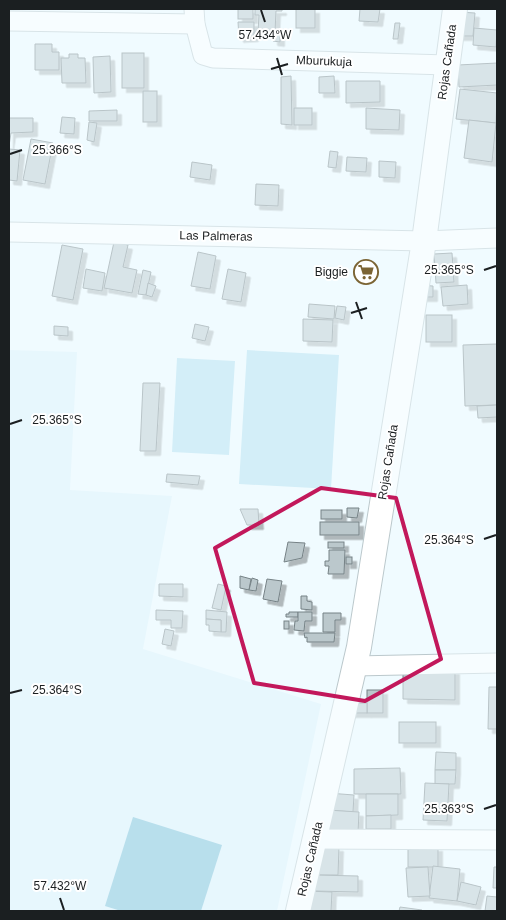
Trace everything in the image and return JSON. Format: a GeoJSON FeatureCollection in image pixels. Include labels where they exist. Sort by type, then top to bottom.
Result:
{"type":"FeatureCollection","features":[{"type":"Feature","properties":{"kind":"main road","name":"Rojas Cañada"},"geometry":{"type":"LineString","coordinates":[[298,911],[360,638],[424,241],[455,9]]}},
{"type":"Feature","properties":{"kind":"street","name":"Mburukuja"},"geometry":{"type":"LineString","coordinates":[[194,16],[203,55],[213,58],[447,65]]}},
{"type":"Feature","properties":{"kind":"street"},"geometry":{"type":"LineString","coordinates":[[9,21],[194,16]]}},
{"type":"Feature","properties":{"kind":"street","name":"Las Palmeras"},"geometry":{"type":"LineString","coordinates":[[9,232],[424,241],[497,238]]}},
{"type":"Feature","properties":{"kind":"street"},"geometry":{"type":"LineString","coordinates":[[354,666],[497,663]]}},
{"type":"Feature","properties":{"kind":"street"},"geometry":{"type":"LineString","coordinates":[[314,839],[497,840]]}},
{"type":"Feature","properties":{"kind":"highlighted area"},"geometry":{"type":"Polygon","coordinates":[[[321,488],[396,498],[441,659],[365,701],[254,683],[215,548],[321,488]]]}},
{"type":"Feature","properties":{"kind":"shaded area"},"geometry":{"type":"Polygon","coordinates":[[[9,350],[77,352],[70,490],[172,496],[143,649],[321,704],[277,911],[9,911],[9,350]]]}},
{"type":"Feature","properties":{"kind":"shaded area"},"geometry":{"type":"Polygon","coordinates":[[[247,350],[339,355],[331,489],[239,484],[247,350]]]}},
{"type":"Feature","properties":{"kind":"shaded area"},"geometry":{"type":"Polygon","coordinates":[[[177,358],[235,361],[229,455],[172,452],[177,358]]]}},
{"type":"Feature","properties":{"kind":"shaded area"},"geometry":{"type":"Polygon","coordinates":[[[133,817],[222,845],[201,911],[121,911],[105,906],[133,817]]]}},
{"type":"Feature","properties":{"kind":"building"},"geometry":{"type":"Polygon","coordinates":[[[238,9],[253,9],[253,19],[238,19],[238,9]]]}},
{"type":"Feature","properties":{"kind":"building"},"geometry":{"type":"Polygon","coordinates":[[[255,9],[282,9],[282,11],[276,11],[275,32],[258,32],[259,15],[255,15],[255,9]]]}},
{"type":"Feature","properties":{"kind":"building"},"geometry":{"type":"Polygon","coordinates":[[[296,9],[315,9],[315,28],[296,28],[296,9]]]}},
{"type":"Feature","properties":{"kind":"building"},"geometry":{"type":"Polygon","coordinates":[[[360,9],[380,9],[378,22],[359,21],[360,9]]]}},
{"type":"Feature","properties":{"kind":"building"},"geometry":{"type":"Polygon","coordinates":[[[459,12],[475,13],[473,36],[458,36],[459,12]]]}},
{"type":"Feature","properties":{"kind":"building"},"geometry":{"type":"Polygon","coordinates":[[[238,22],[254,22],[254,37],[239,38],[238,22]]]}},
{"type":"Feature","properties":{"kind":"building"},"geometry":{"type":"Polygon","coordinates":[[[395,23],[400,23],[398,39],[393,39],[395,23]]]}},
{"type":"Feature","properties":{"kind":"building"},"geometry":{"type":"Polygon","coordinates":[[[474,28],[497,30],[496,47],[473,45],[474,28]]]}},
{"type":"Feature","properties":{"kind":"building"},"geometry":{"type":"Polygon","coordinates":[[[273,33],[280,33],[280,42],[273,41],[273,33]]]}},
{"type":"Feature","properties":{"kind":"building"},"geometry":{"type":"Polygon","coordinates":[[[35,44],[52,44],[52,52],[59,52],[59,70],[35,70],[35,44]]]}},
{"type":"Feature","properties":{"kind":"building"},"geometry":{"type":"Polygon","coordinates":[[[122,53],[144,53],[144,88],[122,88],[122,53]]]}},
{"type":"Feature","properties":{"kind":"building"},"geometry":{"type":"Polygon","coordinates":[[[69,54],[78,54],[78,58],[85,58],[86,83],[62,83],[61,58],[69,58],[69,54]]]}},
{"type":"Feature","properties":{"kind":"building"},"geometry":{"type":"Polygon","coordinates":[[[110,56],[111,92],[94,93],[93,57],[110,56]]]}},
{"type":"Feature","properties":{"kind":"building"},"geometry":{"type":"Polygon","coordinates":[[[497,63],[497,85],[459,87],[458,65],[497,63]]]}},
{"type":"Feature","properties":{"kind":"building"},"geometry":{"type":"Polygon","coordinates":[[[291,76],[292,125],[281,124],[281,77],[291,76]]]}},
{"type":"Feature","properties":{"kind":"building"},"geometry":{"type":"Polygon","coordinates":[[[334,76],[335,93],[319,93],[319,77],[334,76]]]}},
{"type":"Feature","properties":{"kind":"building"},"geometry":{"type":"Polygon","coordinates":[[[346,81],[380,81],[380,102],[346,103],[346,81]]]}},
{"type":"Feature","properties":{"kind":"building"},"geometry":{"type":"Polygon","coordinates":[[[460,89],[497,93],[496,123],[456,119],[460,89]]]}},
{"type":"Feature","properties":{"kind":"building"},"geometry":{"type":"Polygon","coordinates":[[[143,91],[157,91],[157,122],[143,122],[143,91]]]}},
{"type":"Feature","properties":{"kind":"building"},"geometry":{"type":"Polygon","coordinates":[[[294,108],[312,108],[312,125],[294,125],[294,108]]]}},
{"type":"Feature","properties":{"kind":"building"},"geometry":{"type":"Polygon","coordinates":[[[366,108],[400,110],[399,130],[366,129],[366,108]]]}},
{"type":"Feature","properties":{"kind":"building"},"geometry":{"type":"Polygon","coordinates":[[[117,110],[117,121],[89,121],[89,111],[117,110]]]}},
{"type":"Feature","properties":{"kind":"building"},"geometry":{"type":"Polygon","coordinates":[[[62,117],[75,118],[74,134],[60,133],[62,117]]]}},
{"type":"Feature","properties":{"kind":"building"},"geometry":{"type":"Polygon","coordinates":[[[9,118],[33,118],[33,132],[11,133],[9,146],[9,118]]]}},
{"type":"Feature","properties":{"kind":"building"},"geometry":{"type":"Polygon","coordinates":[[[469,120],[496,123],[492,162],[464,158],[469,120]]]}},
{"type":"Feature","properties":{"kind":"building"},"geometry":{"type":"Polygon","coordinates":[[[89,122],[97,123],[94,142],[87,140],[89,122]]]}},
{"type":"Feature","properties":{"kind":"building"},"geometry":{"type":"Polygon","coordinates":[[[31,139],[53,143],[45,184],[23,180],[31,139]]]}},
{"type":"Feature","properties":{"kind":"building"},"geometry":{"type":"Polygon","coordinates":[[[9,149],[20,150],[17,181],[9,180],[9,149]]]}},
{"type":"Feature","properties":{"kind":"building"},"geometry":{"type":"Polygon","coordinates":[[[330,151],[338,152],[336,168],[328,167],[330,151]]]}},
{"type":"Feature","properties":{"kind":"building"},"geometry":{"type":"Polygon","coordinates":[[[347,157],[367,158],[366,172],[346,171],[347,157]]]}},
{"type":"Feature","properties":{"kind":"building"},"geometry":{"type":"Polygon","coordinates":[[[379,161],[396,162],[395,178],[379,177],[379,161]]]}},
{"type":"Feature","properties":{"kind":"building"},"geometry":{"type":"Polygon","coordinates":[[[192,162],[212,165],[210,180],[190,177],[192,162]]]}},
{"type":"Feature","properties":{"kind":"building"},"geometry":{"type":"Polygon","coordinates":[[[256,184],[279,185],[278,206],[255,205],[256,184]]]}},
{"type":"Feature","properties":{"kind":"building"},"geometry":{"type":"Polygon","coordinates":[[[114,242],[128,245],[123,267],[137,270],[132,293],[104,288],[114,242]]]}},
{"type":"Feature","properties":{"kind":"building"},"geometry":{"type":"Polygon","coordinates":[[[62,245],[83,249],[73,300],[52,296],[62,245]]]}},
{"type":"Feature","properties":{"kind":"building"},"geometry":{"type":"Polygon","coordinates":[[[198,252],[216,256],[210,289],[191,286],[198,252]]]}},
{"type":"Feature","properties":{"kind":"building"},"geometry":{"type":"Polygon","coordinates":[[[452,253],[454,282],[436,283],[434,254],[452,253]]]}},
{"type":"Feature","properties":{"kind":"building"},"geometry":{"type":"Polygon","coordinates":[[[86,269],[105,273],[102,291],[83,288],[86,269]]]}},
{"type":"Feature","properties":{"kind":"building"},"geometry":{"type":"Polygon","coordinates":[[[228,269],[246,273],[241,302],[222,299],[228,269]]]}},
{"type":"Feature","properties":{"kind":"building"},"geometry":{"type":"Polygon","coordinates":[[[143,270],[151,272],[146,295],[138,294],[143,270]]]}},
{"type":"Feature","properties":{"kind":"building"},"geometry":{"type":"Polygon","coordinates":[[[148,283],[156,286],[152,297],[146,295],[148,283]]]}},
{"type":"Feature","properties":{"kind":"building"},"geometry":{"type":"Polygon","coordinates":[[[417,285],[433,286],[433,297],[417,297],[417,285]]]}},
{"type":"Feature","properties":{"kind":"building"},"geometry":{"type":"Polygon","coordinates":[[[467,285],[468,304],[443,306],[441,287],[467,285]]]}},
{"type":"Feature","properties":{"kind":"building"},"geometry":{"type":"Polygon","coordinates":[[[309,304],[335,306],[334,319],[308,317],[309,304]]]}},
{"type":"Feature","properties":{"kind":"building"},"geometry":{"type":"Polygon","coordinates":[[[337,306],[346,307],[344,320],[335,318],[337,306]]]}},
{"type":"Feature","properties":{"kind":"building"},"geometry":{"type":"Polygon","coordinates":[[[426,315],[452,315],[452,342],[426,342],[426,315]]]}},
{"type":"Feature","properties":{"kind":"building"},"geometry":{"type":"Polygon","coordinates":[[[303,319],[333,320],[332,342],[303,341],[303,319]]]}},
{"type":"Feature","properties":{"kind":"building"},"geometry":{"type":"Polygon","coordinates":[[[195,324],[209,327],[205,341],[192,338],[195,324]]]}},
{"type":"Feature","properties":{"kind":"building"},"geometry":{"type":"Polygon","coordinates":[[[54,326],[68,327],[68,336],[54,335],[54,326]]]}},
{"type":"Feature","properties":{"kind":"building"},"geometry":{"type":"Polygon","coordinates":[[[497,344],[497,405],[465,406],[463,345],[497,344]]]}},
{"type":"Feature","properties":{"kind":"building"},"geometry":{"type":"Polygon","coordinates":[[[143,383],[160,383],[156,451],[140,451],[143,383]]]}},
{"type":"Feature","properties":{"kind":"building"},"geometry":{"type":"Polygon","coordinates":[[[497,405],[497,417],[478,418],[477,406],[497,405]]]}},
{"type":"Feature","properties":{"kind":"building"},"geometry":{"type":"Polygon","coordinates":[[[167,474],[200,476],[198,485],[166,482],[167,474]]]}},
{"type":"Feature","properties":{"kind":"building"},"geometry":{"type":"Polygon","coordinates":[[[347,508],[359,508],[357,518],[347,517],[347,508]]]}},
{"type":"Feature","properties":{"kind":"building"},"geometry":{"type":"Polygon","coordinates":[[[240,509],[258,509],[259,525],[247,525],[240,509]]]}},
{"type":"Feature","properties":{"kind":"building"},"geometry":{"type":"Polygon","coordinates":[[[321,510],[342,510],[342,519],[321,519],[321,510]]]}},
{"type":"Feature","properties":{"kind":"building"},"geometry":{"type":"Polygon","coordinates":[[[320,522],[359,522],[359,535],[320,535],[320,522]]]}},
{"type":"Feature","properties":{"kind":"building"},"geometry":{"type":"Polygon","coordinates":[[[288,542],[305,543],[302,558],[284,562],[288,542]]]}},
{"type":"Feature","properties":{"kind":"building"},"geometry":{"type":"Polygon","coordinates":[[[328,542],[344,542],[344,548],[328,548],[328,542]]]}},
{"type":"Feature","properties":{"kind":"building"},"geometry":{"type":"Polygon","coordinates":[[[329,550],[345,550],[344,574],[328,574],[329,566],[325,566],[325,561],[329,561],[329,550]]]}},
{"type":"Feature","properties":{"kind":"building"},"geometry":{"type":"Polygon","coordinates":[[[346,557],[352,557],[352,564],[346,564],[346,557]]]}},
{"type":"Feature","properties":{"kind":"building"},"geometry":{"type":"Polygon","coordinates":[[[240,576],[251,579],[249,590],[240,588],[240,576]]]}},
{"type":"Feature","properties":{"kind":"building"},"geometry":{"type":"Polygon","coordinates":[[[252,578],[258,580],[256,591],[249,590],[252,578]]]}},
{"type":"Feature","properties":{"kind":"building"},"geometry":{"type":"Polygon","coordinates":[[[267,579],[282,581],[278,602],[263,599],[267,579]]]}},
{"type":"Feature","properties":{"kind":"building"},"geometry":{"type":"Polygon","coordinates":[[[159,584],[183,584],[183,597],[159,596],[159,584]]]}},
{"type":"Feature","properties":{"kind":"building"},"geometry":{"type":"Polygon","coordinates":[[[218,584],[226,586],[221,610],[212,608],[218,584]]]}},
{"type":"Feature","properties":{"kind":"building"},"geometry":{"type":"Polygon","coordinates":[[[301,596],[307,596],[307,601],[312,602],[312,610],[301,609],[301,596]]]}},
{"type":"Feature","properties":{"kind":"building"},"geometry":{"type":"Polygon","coordinates":[[[156,610],[183,611],[182,628],[171,628],[171,620],[156,620],[156,610]]]}},
{"type":"Feature","properties":{"kind":"building"},"geometry":{"type":"Polygon","coordinates":[[[206,610],[227,612],[226,632],[221,632],[221,620],[206,619],[206,610]]]}},
{"type":"Feature","properties":{"kind":"building"},"geometry":{"type":"Polygon","coordinates":[[[289,612],[298,612],[298,617],[286,617],[286,614],[289,614],[289,612]]]}},
{"type":"Feature","properties":{"kind":"building"},"geometry":{"type":"Polygon","coordinates":[[[298,612],[312,612],[312,621],[305,621],[304,631],[294,630],[295,621],[298,621],[298,612]]]}},
{"type":"Feature","properties":{"kind":"building"},"geometry":{"type":"Polygon","coordinates":[[[323,613],[341,613],[341,620],[335,620],[335,632],[323,632],[323,613]]]}},
{"type":"Feature","properties":{"kind":"building"},"geometry":{"type":"Polygon","coordinates":[[[206,619],[221,620],[221,632],[209,631],[206,619]]]}},
{"type":"Feature","properties":{"kind":"building"},"geometry":{"type":"Polygon","coordinates":[[[284,621],[289,621],[289,629],[284,629],[284,621]]]}},
{"type":"Feature","properties":{"kind":"building"},"geometry":{"type":"Polygon","coordinates":[[[165,629],[174,631],[171,646],[162,644],[165,629]]]}},
{"type":"Feature","properties":{"kind":"building"},"geometry":{"type":"Polygon","coordinates":[[[304,633],[335,633],[334,642],[307,642],[307,637],[305,638],[304,633]]]}},
{"type":"Feature","properties":{"kind":"building"},"geometry":{"type":"Polygon","coordinates":[[[403,670],[455,670],[455,700],[403,699],[403,670]]]}},
{"type":"Feature","properties":{"kind":"building"},"geometry":{"type":"Polygon","coordinates":[[[489,687],[497,687],[497,729],[488,729],[489,687]]]}},
{"type":"Feature","properties":{"kind":"building"},"geometry":{"type":"Polygon","coordinates":[[[367,690],[383,690],[383,713],[367,713],[367,690]]]}},
{"type":"Feature","properties":{"kind":"building"},"geometry":{"type":"Polygon","coordinates":[[[350,703],[367,703],[367,713],[350,713],[350,703]]]}},
{"type":"Feature","properties":{"kind":"building"},"geometry":{"type":"Polygon","coordinates":[[[399,722],[436,722],[436,743],[399,743],[399,722]]]}},
{"type":"Feature","properties":{"kind":"building"},"geometry":{"type":"Polygon","coordinates":[[[436,752],[456,753],[456,770],[435,770],[436,752]]]}},
{"type":"Feature","properties":{"kind":"building"},"geometry":{"type":"Polygon","coordinates":[[[400,768],[401,794],[354,794],[354,769],[400,768]]]}},
{"type":"Feature","properties":{"kind":"building"},"geometry":{"type":"Polygon","coordinates":[[[435,770],[456,770],[455,784],[435,784],[435,770]]]}},
{"type":"Feature","properties":{"kind":"building"},"geometry":{"type":"Polygon","coordinates":[[[425,783],[449,784],[447,821],[423,820],[425,783]]]}},
{"type":"Feature","properties":{"kind":"building"},"geometry":{"type":"Polygon","coordinates":[[[328,793],[354,795],[353,812],[327,810],[328,793]]]}},
{"type":"Feature","properties":{"kind":"building"},"geometry":{"type":"Polygon","coordinates":[[[366,794],[398,794],[398,815],[366,816],[366,794]]]}},
{"type":"Feature","properties":{"kind":"building"},"geometry":{"type":"Polygon","coordinates":[[[327,810],[359,812],[358,833],[325,831],[327,810]]]}},
{"type":"Feature","properties":{"kind":"building"},"geometry":{"type":"Polygon","coordinates":[[[391,815],[391,829],[366,829],[366,816],[391,815]]]}},
{"type":"Feature","properties":{"kind":"building"},"geometry":{"type":"Polygon","coordinates":[[[317,847],[339,847],[338,875],[315,875],[317,847]]]}},
{"type":"Feature","properties":{"kind":"building"},"geometry":{"type":"Polygon","coordinates":[[[408,847],[438,847],[438,867],[408,867],[408,847]]]}},
{"type":"Feature","properties":{"kind":"building"},"geometry":{"type":"Polygon","coordinates":[[[433,866],[460,869],[457,901],[429,898],[433,866]]]}},
{"type":"Feature","properties":{"kind":"building"},"geometry":{"type":"Polygon","coordinates":[[[428,867],[430,896],[408,897],[406,868],[428,867]]]}},
{"type":"Feature","properties":{"kind":"building"},"geometry":{"type":"Polygon","coordinates":[[[494,867],[497,867],[497,888],[493,888],[494,867]]]}},
{"type":"Feature","properties":{"kind":"building"},"geometry":{"type":"Polygon","coordinates":[[[315,875],[358,876],[358,892],[314,891],[315,875]]]}},
{"type":"Feature","properties":{"kind":"building"},"geometry":{"type":"Polygon","coordinates":[[[461,882],[481,887],[476,905],[457,901],[461,882]]]}},
{"type":"Feature","properties":{"kind":"building"},"geometry":{"type":"Polygon","coordinates":[[[306,891],[332,892],[331,911],[305,911],[306,891]]]}},
{"type":"Feature","properties":{"kind":"building"},"geometry":{"type":"Polygon","coordinates":[[[487,896],[497,897],[497,911],[485,911],[487,896]]]}},
{"type":"Feature","properties":{"kind":"building"},"geometry":{"type":"Polygon","coordinates":[[[400,907],[422,910],[422,911],[399,911],[400,907]]]}},
{"type":"Feature","properties":{"kind":"place","name":"Biggie"},"geometry":{"type":"Point","coordinates":[366,272]}}]}
